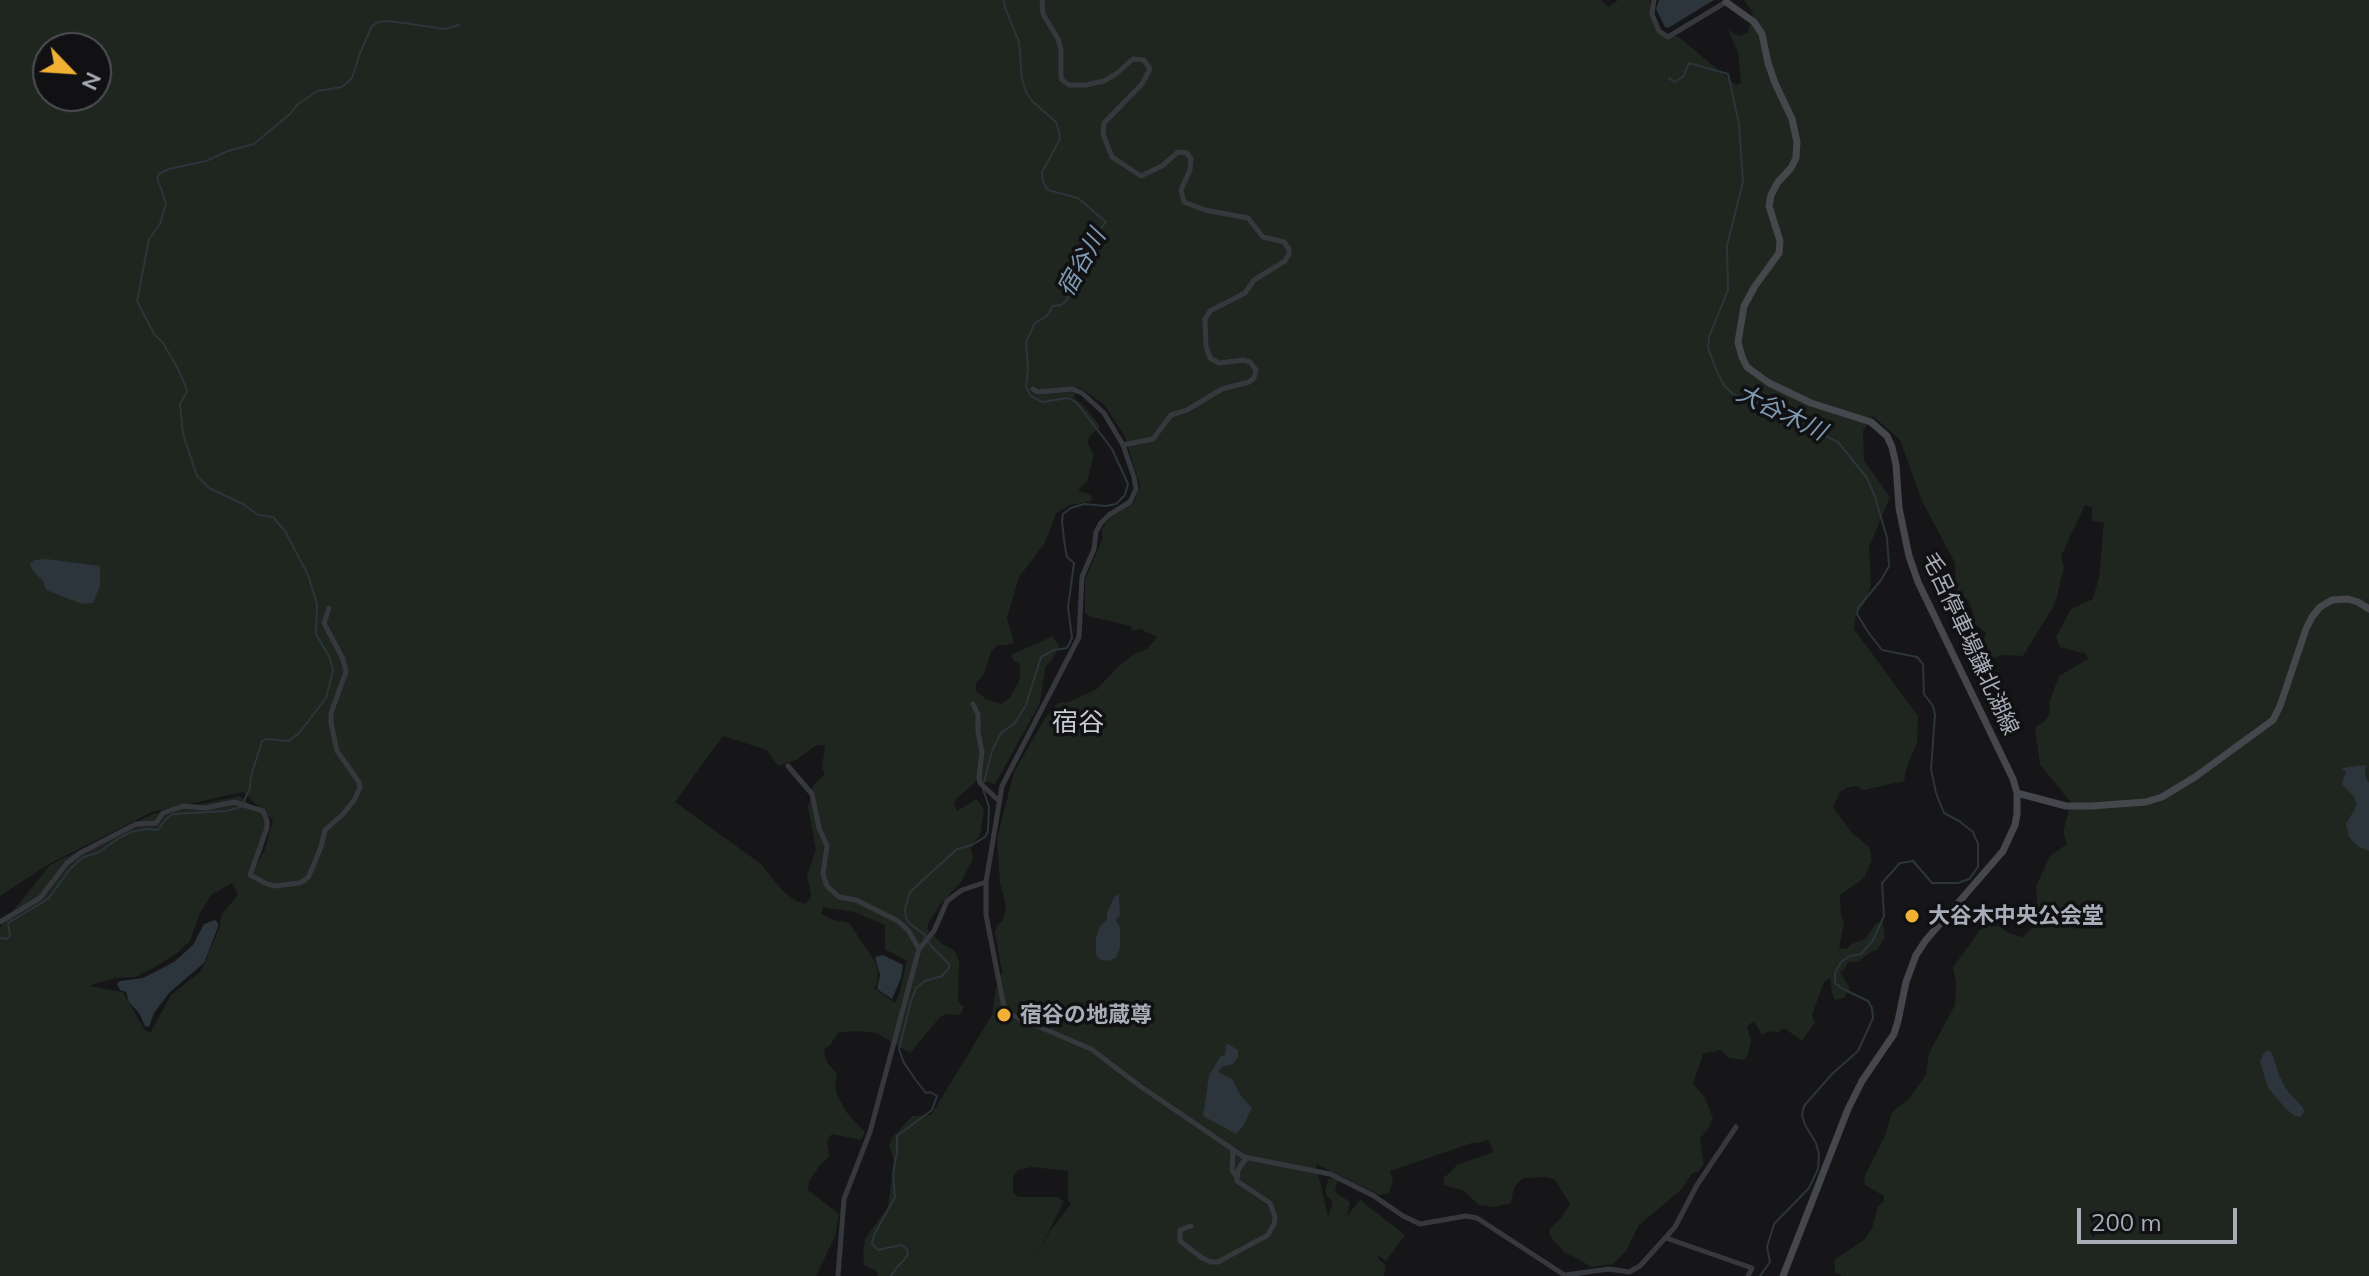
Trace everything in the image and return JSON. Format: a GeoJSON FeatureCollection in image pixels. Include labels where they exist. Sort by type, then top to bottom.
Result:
{"type":"FeatureCollection","features":[{"type":"Feature","properties":{"kind":"main road","name":"毛呂停車場鎌北湖線"},"geometry":{"type":"LineString","coordinates":[[1726,1],[1754,22],[1762,34],[1768,63],[1792,119],[1797,142],[1796,158],[1771,195],[1769,206],[1780,241],[1779,253],[1744,306],[1738,342],[1742,357],[1747,367],[1769,383],[1811,403],[1871,422],[1887,436],[1896,465],[1899,508],[1909,556],[1918,582],[2017,793],[2015,825],[2003,851],[1916,955],[1894,1034],[1862,1081],[1848,1109],[1783,1276]]}},
{"type":"Feature","properties":{"kind":"main road"},"geometry":{"type":"LineString","coordinates":[[2017,793],[2066,806],[2146,802],[2162,797],[2273,720],[2306,629],[2320,607],[2332,600],[2348,599],[2369,609]]}},
{"type":"Feature","properties":{"kind":"street"},"geometry":{"type":"LineString","coordinates":[[1042,0],[1043,14],[1061,50],[1062,80],[1069,85],[1104,81],[1133,59],[1144,60],[1150,69],[1142,84],[1104,123],[1103,134],[1112,157],[1141,176],[1162,166],[1178,152],[1187,153],[1191,159],[1190,170],[1181,190],[1184,202],[1205,210],[1248,218],[1263,237],[1284,242],[1289,249],[1285,261],[1254,280],[1245,293],[1210,311],[1205,319],[1206,346],[1210,358],[1219,363],[1250,362],[1256,370],[1254,378],[1222,389],[1187,410],[1171,415],[1153,439],[1123,445]]}},
{"type":"Feature","properties":{"kind":"street"},"geometry":{"type":"LineString","coordinates":[[1654,0],[1652,14],[1659,31],[1668,37],[1726,1]]}},
{"type":"Feature","properties":{"kind":"street"},"geometry":{"type":"LineString","coordinates":[[1033,389],[1038,392],[1072,389],[1082,393],[1104,413],[1123,445],[1136,489],[1130,502],[1109,515],[1096,532],[1094,549],[1082,577],[1079,637],[1002,786],[986,882],[988,931],[1004,1007],[1012,1015],[1091,1049],[1246,1158],[1330,1174],[1420,1224],[1466,1216],[1477,1218],[1566,1276],[1609,1269],[1629,1272],[1640,1266],[1675,1227],[1697,1185],[1736,1127]]}},
{"type":"Feature","properties":{"kind":"street"},"geometry":{"type":"LineString","coordinates":[[0,922],[40,898],[67,863],[80,853],[136,824],[156,823],[163,813],[183,806],[206,808],[234,802],[263,811],[267,828],[250,875],[275,886],[305,880],[321,847],[325,830],[343,814],[360,787],[337,751],[331,723],[331,713],[346,672],[343,659],[324,623],[329,608]]}},
{"type":"Feature","properties":{"kind":"street"},"geometry":{"type":"LineString","coordinates":[[973,704],[978,714],[983,760],[980,783],[1000,802]]}},
{"type":"Feature","properties":{"kind":"street"},"geometry":{"type":"LineString","coordinates":[[788,766],[812,794],[819,828],[827,846],[823,874],[827,886],[839,897],[856,900],[898,921],[908,930],[919,949]]}},
{"type":"Feature","properties":{"kind":"street"},"geometry":{"type":"LineString","coordinates":[[838,1276],[844,1199],[870,1132],[919,949],[934,931],[947,901],[962,890],[986,882]]}},
{"type":"Feature","properties":{"kind":"street"},"geometry":{"type":"LineString","coordinates":[[1191,1226],[1180,1230],[1180,1241],[1211,1262],[1218,1262],[1268,1235],[1274,1224],[1274,1209],[1236,1176],[1232,1170],[1233,1150]]}},
{"type":"Feature","properties":{"kind":"street"},"geometry":{"type":"LineString","coordinates":[[1236,1176],[1246,1158]]}},
{"type":"Feature","properties":{"kind":"street"},"geometry":{"type":"LineString","coordinates":[[1666,1238],[1752,1268],[1748,1276]]}},
{"type":"Feature","properties":{"kind":"shaded area"},"geometry":{"type":"Polygon","coordinates":[[[0,0],[1601,0],[1609,7],[1618,0],[1650,0],[1652,15],[1663,32],[1679,37],[1736,85],[1741,83],[1738,52],[1728,30],[1739,36],[1748,32],[1753,12],[1744,0],[2369,0],[2369,1276],[1842,1276],[1835,1272],[1834,1260],[1864,1240],[1872,1228],[1878,1206],[1884,1201],[1884,1196],[1865,1185],[1864,1177],[1885,1136],[1892,1112],[1908,1100],[1926,1075],[1929,1053],[1955,1005],[1953,967],[1983,926],[1998,926],[2023,937],[2034,926],[2038,916],[2036,886],[2050,856],[2067,844],[2063,832],[2071,802],[2040,765],[2035,728],[2047,719],[2059,676],[2088,659],[2086,654],[2060,647],[2056,637],[2071,609],[2093,599],[2099,577],[2104,523],[2092,521],[2092,508],[2085,505],[2061,556],[2064,567],[2055,604],[2023,656],[2002,655],[1978,664],[1972,658],[1972,651],[1982,643],[1986,633],[1972,622],[1973,612],[1969,602],[1956,589],[1955,563],[1922,501],[1900,440],[1873,416],[1863,431],[1864,461],[1890,497],[1869,547],[1871,584],[1864,604],[1856,615],[1854,629],[1918,716],[1917,743],[1904,781],[1864,790],[1856,786],[1846,788],[1840,792],[1833,807],[1852,833],[1869,847],[1872,860],[1864,878],[1840,895],[1844,922],[1839,948],[1846,949],[1866,938],[1876,923],[1883,922],[1885,938],[1877,950],[1858,962],[1848,962],[1840,972],[1850,989],[1844,998],[1835,1000],[1830,978],[1824,982],[1812,1015],[1815,1022],[1802,1041],[1784,1028],[1777,1033],[1770,1031],[1762,1035],[1754,1021],[1747,1026],[1751,1040],[1744,1060],[1729,1058],[1720,1050],[1703,1054],[1693,1084],[1705,1098],[1713,1118],[1700,1139],[1704,1164],[1699,1171],[1692,1173],[1682,1189],[1639,1225],[1626,1251],[1613,1264],[1592,1267],[1564,1252],[1553,1240],[1549,1232],[1551,1227],[1570,1204],[1555,1180],[1546,1177],[1523,1178],[1514,1187],[1511,1203],[1494,1207],[1479,1205],[1464,1191],[1444,1185],[1444,1178],[1457,1165],[1494,1152],[1488,1140],[1390,1171],[1393,1181],[1389,1193],[1379,1195],[1316,1164],[1328,1217],[1333,1202],[1325,1190],[1329,1178],[1338,1180],[1335,1192],[1350,1202],[1347,1216],[1360,1200],[1405,1235],[1386,1261],[1377,1255],[1386,1265],[1384,1276],[878,1276],[876,1271],[864,1265],[865,1239],[888,1207],[894,1161],[889,1145],[892,1138],[912,1116],[931,1115],[992,1015],[1002,972],[995,932],[997,925],[1003,921],[1006,906],[1000,883],[997,839],[1014,772],[1045,718],[1058,703],[1069,702],[1097,689],[1121,664],[1147,649],[1157,637],[1140,629],[1133,631],[1130,626],[1088,616],[1085,612],[1085,580],[1102,540],[1102,529],[1109,519],[1134,502],[1140,486],[1125,437],[1104,404],[1078,387],[1074,398],[1100,426],[1089,437],[1088,444],[1094,455],[1087,482],[1078,490],[1091,495],[1092,501],[1070,505],[1056,513],[1045,543],[1019,577],[1007,618],[1014,643],[997,645],[991,652],[984,674],[976,683],[976,691],[986,699],[1001,704],[1010,698],[1020,679],[1020,664],[1011,655],[1053,636],[1059,646],[1045,668],[1040,703],[995,784],[978,780],[956,799],[954,804],[957,811],[976,799],[984,809],[980,834],[971,848],[973,859],[961,882],[938,907],[928,924],[928,930],[942,944],[955,951],[959,962],[958,1002],[964,1007],[960,1015],[940,1017],[910,1053],[876,1033],[855,1031],[838,1033],[824,1049],[826,1061],[837,1074],[837,1095],[847,1113],[865,1132],[861,1140],[832,1134],[827,1141],[829,1156],[809,1181],[808,1190],[839,1214],[835,1236],[816,1276],[0,1276],[0,927],[50,865],[153,814],[240,796],[270,821],[256,864],[264,852],[273,820],[243,792],[152,812],[49,864],[0,896],[0,0]],[[723,736],[675,802],[761,864],[783,891],[806,904],[811,896],[807,875],[816,850],[808,807],[813,786],[825,774],[822,768],[825,746],[817,745],[796,760],[778,766],[767,750],[723,736]],[[232,883],[211,895],[199,915],[190,941],[176,954],[135,977],[114,978],[89,986],[123,992],[144,1029],[150,1033],[171,995],[201,971],[222,914],[238,895],[232,883]],[[823,907],[821,914],[849,923],[876,963],[877,984],[874,988],[895,1003],[907,961],[885,949],[885,925],[854,912],[823,907]],[[1032,1167],[1018,1170],[1013,1178],[1013,1192],[1018,1197],[1058,1197],[1064,1201],[1035,1259],[1050,1231],[1071,1204],[1068,1201],[1068,1171],[1032,1167]]]}},
{"type":"Feature","properties":{"kind":"shaded area"},"geometry":{"type":"Polygon","coordinates":[[[1659,0],[1714,0],[1668,28],[1656,9],[1659,0]]]}},
{"type":"Feature","properties":{"kind":"shaded area"},"geometry":{"type":"Polygon","coordinates":[[[34,560],[100,566],[100,586],[93,603],[82,604],[46,590],[30,564],[34,560]]]}},
{"type":"Feature","properties":{"kind":"shaded area"},"geometry":{"type":"Polygon","coordinates":[[[2366,765],[2369,851],[2359,847],[2349,837],[2346,824],[2357,805],[2342,784],[2346,772],[2342,768],[2366,765]]]}},
{"type":"Feature","properties":{"kind":"shaded area"},"geometry":{"type":"Polygon","coordinates":[[[1119,894],[1120,915],[1116,919],[1120,928],[1120,947],[1116,958],[1107,961],[1099,959],[1096,954],[1096,937],[1100,926],[1107,920],[1114,897],[1119,894]]]}},
{"type":"Feature","properties":{"kind":"shaded area"},"geometry":{"type":"Polygon","coordinates":[[[215,920],[218,927],[204,963],[170,992],[154,1013],[149,1027],[145,1026],[126,992],[120,990],[117,984],[143,978],[174,962],[193,945],[204,924],[215,920]]]}},
{"type":"Feature","properties":{"kind":"shaded area"},"geometry":{"type":"Polygon","coordinates":[[[883,955],[903,965],[892,999],[877,989],[880,975],[875,957],[883,955]]]}},
{"type":"Feature","properties":{"kind":"shaded area"},"geometry":{"type":"Polygon","coordinates":[[[1228,1044],[1238,1050],[1238,1057],[1233,1064],[1221,1067],[1218,1072],[1232,1079],[1252,1108],[1236,1134],[1203,1116],[1209,1076],[1220,1057],[1225,1055],[1228,1044]]]}},
{"type":"Feature","properties":{"kind":"shaded area"},"geometry":{"type":"Polygon","coordinates":[[[2268,1050],[2286,1089],[2303,1108],[2301,1117],[2286,1109],[2268,1088],[2260,1061],[2268,1050]]]}},
{"type":"Feature","properties":{"kind":"waterway","name":"宿谷川"},"geometry":{"type":"LineString","coordinates":[[984,782],[992,751],[1001,733],[1015,723],[1026,705],[1041,657],[1067,648],[1072,638],[1068,607],[1074,563],[1067,557],[1063,514],[1084,504],[1116,504],[1125,495],[1128,484],[1112,449],[1077,403],[1068,398],[1042,402],[1031,396],[1026,387],[1026,342],[1035,323],[1047,316],[1053,306],[1066,301],[1106,222],[1078,198],[1048,190],[1043,182],[1042,172],[1060,139],[1059,132],[1056,122],[1026,92],[1019,42],[1004,0]]}},
{"type":"Feature","properties":{"kind":"waterway"},"geometry":{"type":"LineString","coordinates":[[244,801],[262,741],[289,741],[299,733],[326,698],[333,671],[330,658],[316,634],[317,604],[308,575],[285,531],[273,517],[258,515],[209,488],[197,476],[183,434],[180,404],[186,387],[137,301],[149,239],[160,224],[166,203],[157,178],[169,169],[206,161],[254,144],[317,91],[342,87],[352,78],[372,26],[378,22],[445,29],[459,25]]}},
{"type":"Feature","properties":{"kind":"waterway","name":"大谷木川"},"geometry":{"type":"LineString","coordinates":[[1669,78],[1674,82],[1683,77],[1689,63],[1728,74],[1739,124],[1743,182],[1727,246],[1728,290],[1709,337],[1708,348],[1718,374],[1733,394],[1804,420],[1838,442],[1867,478],[1887,538],[1889,566],[1858,608],[1857,614],[1882,650],[1917,657],[1923,664],[1924,694],[1933,706],[1935,715],[1931,769],[1936,793],[1944,813],[1973,832],[1978,844],[1978,867],[1969,879],[1958,883],[1932,883],[1913,861],[1900,863],[1882,883],[1884,916],[1873,940],[1861,954],[1841,962],[1835,973],[1835,983],[1868,1001],[1873,1018],[1858,1051],[1832,1074],[1804,1106],[1802,1115],[1805,1125],[1819,1154],[1818,1169],[1809,1188],[1774,1224],[1767,1247],[1770,1262],[1760,1276]]}},
{"type":"Feature","properties":{"kind":"waterway","name":"宿谷川"},"geometry":{"type":"LineString","coordinates":[[891,1276],[908,1254],[907,1249],[901,1245],[878,1250],[872,1244],[895,1197],[893,1174],[897,1136],[932,1110],[937,1096],[926,1093],[904,1063],[899,1049],[916,988],[925,981],[942,976],[949,968],[924,934],[910,924],[905,909],[910,892],[957,849],[985,837],[989,807],[983,789]]}},
{"type":"Feature","properties":{"kind":"waterway"},"geometry":{"type":"LineString","coordinates":[[0,938],[7,939],[10,935],[8,923],[48,899],[83,857],[98,853],[131,832],[158,830],[173,814],[226,811],[241,807]]}},
{"type":"Feature","properties":{"kind":"place","name":"大谷木中央公会堂"},"geometry":{"type":"Point","coordinates":[1912,916]}},
{"type":"Feature","properties":{"kind":"place","name":"宿谷の地蔵尊"},"geometry":{"type":"Point","coordinates":[1004,1015]}},
{"type":"Feature","properties":{"kind":"district","name":"宿谷"},"geometry":{"type":"Point","coordinates":[1078,723]}}]}
